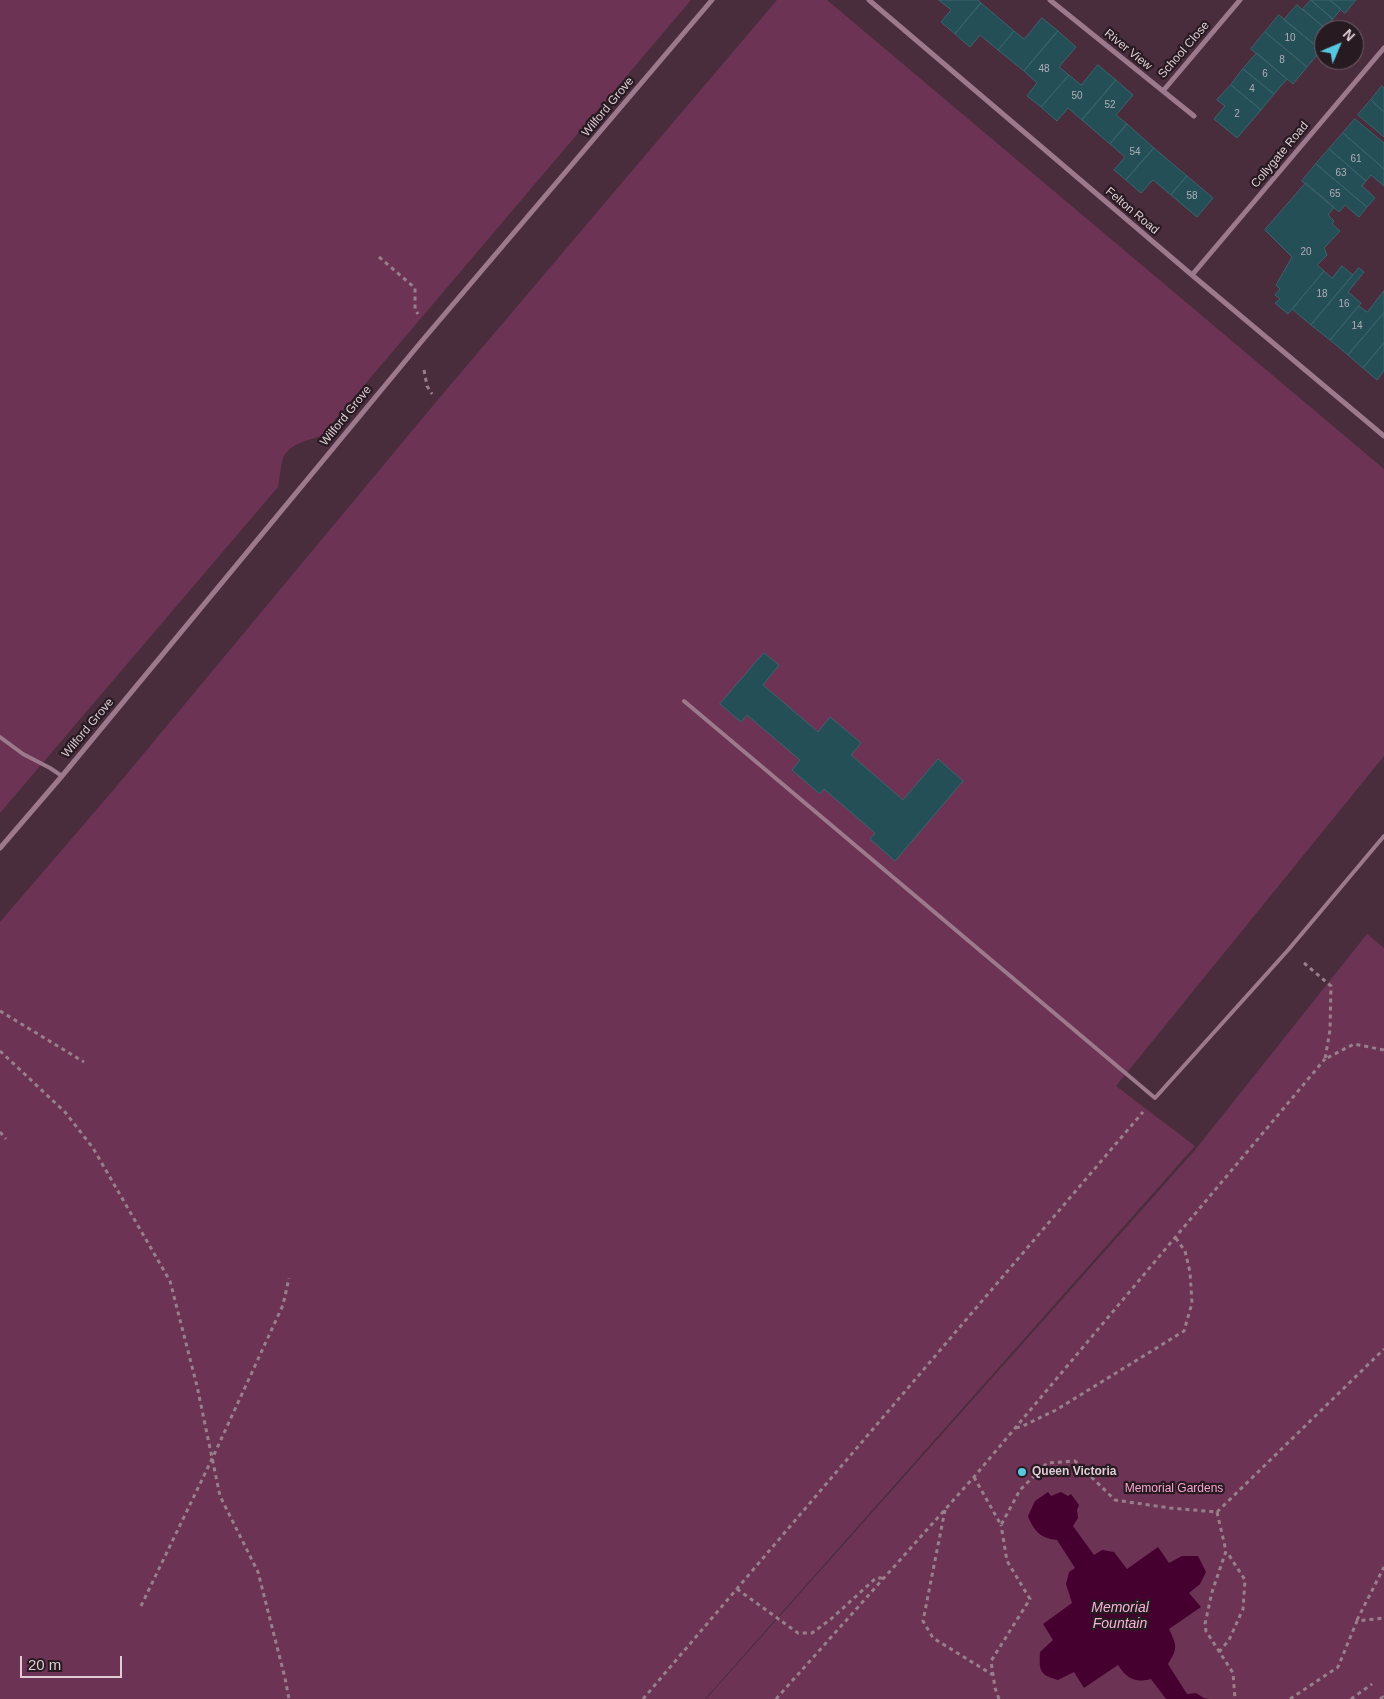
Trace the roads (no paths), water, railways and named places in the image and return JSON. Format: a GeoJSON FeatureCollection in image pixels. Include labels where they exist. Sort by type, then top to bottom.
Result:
{"type":"FeatureCollection","features":[{"type":"Feature","properties":{"kind":"street","name":"Wilford Grove"},"geometry":{"type":"LineString","coordinates":[[0,848],[62,776],[420,342],[712,0]]}},
{"type":"Feature","properties":{"kind":"street","name":"Felton Road"},"geometry":{"type":"LineString","coordinates":[[869,0],[1384,436]]}},
{"type":"Feature","properties":{"kind":"street","name":"River View"},"geometry":{"type":"LineString","coordinates":[[1050,0],[1194,116]]}},
{"type":"Feature","properties":{"kind":"street","name":"School Close"},"geometry":{"type":"LineString","coordinates":[[1162,91],[1240,0]]}},
{"type":"Feature","properties":{"kind":"street","name":"Collygate Road"},"geometry":{"type":"LineString","coordinates":[[1192,275],[1384,48]]}},
{"type":"Feature","properties":{"kind":"lane"},"geometry":{"type":"LineString","coordinates":[[684,701],[1155,1098],[1289,949],[1384,836]]}},
{"type":"Feature","properties":{"kind":"lane"},"geometry":{"type":"LineString","coordinates":[[0,737],[23,754],[62,776]]}},
{"type":"Feature","properties":{"kind":"water","name":"Memorial Fountain"},"geometry":{"type":"Polygon","coordinates":[[[1048,1492],[1051,1496],[1061,1492],[1068,1496],[1071,1494],[1079,1505],[1077,1510],[1078,1518],[1073,1526],[1094,1555],[1102,1550],[1114,1552],[1127,1569],[1158,1547],[1169,1563],[1182,1556],[1198,1556],[1206,1572],[1200,1584],[1189,1593],[1201,1607],[1169,1629],[1174,1639],[1175,1650],[1168,1664],[1187,1694],[1196,1693],[1209,1699],[1166,1699],[1151,1679],[1132,1679],[1118,1665],[1084,1688],[1074,1672],[1058,1680],[1044,1674],[1040,1667],[1040,1652],[1053,1640],[1043,1624],[1072,1603],[1066,1584],[1069,1572],[1075,1568],[1057,1540],[1046,1538],[1038,1533],[1032,1526],[1028,1516],[1035,1501],[1048,1492]]]}},
{"type":"Feature","properties":{"kind":"place","name":"Queen Victoria"},"geometry":{"type":"Point","coordinates":[1022,1472]}},
{"type":"Feature","properties":{"kind":"park label","name":"Memorial Gardens"},"geometry":{"type":"Point","coordinates":[1174,1489]}}]}
